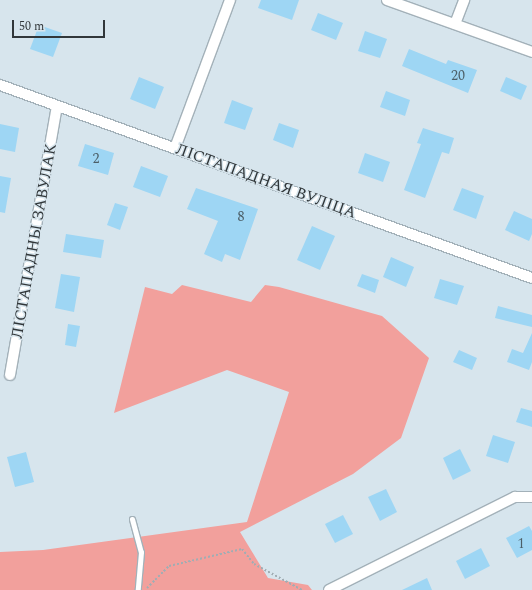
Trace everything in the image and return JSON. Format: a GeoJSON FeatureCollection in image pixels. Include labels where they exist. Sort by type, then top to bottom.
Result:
{"type":"FeatureCollection","features":[{"type":"Feature","properties":{"kind":"street"},"geometry":{"type":"LineString","coordinates":[[175,148],[230,0]]}},
{"type":"Feature","properties":{"kind":"street"},"geometry":{"type":"LineString","coordinates":[[387,0],[532,52]]}},
{"type":"Feature","properties":{"kind":"street"},"geometry":{"type":"LineString","coordinates":[[455,24],[464,0]]}},
{"type":"Feature","properties":{"kind":"street","name":"ЛІСТАПАДНАЯ ВУЛІЦА"},"geometry":{"type":"LineString","coordinates":[[0,85],[57,107],[175,148],[532,278]]}},
{"type":"Feature","properties":{"kind":"street","name":"ЛІСТАПАДНЫ ЗАВУЛАК"},"geometry":{"type":"LineString","coordinates":[[10,375],[57,107]]}},
{"type":"Feature","properties":{"kind":"street"},"geometry":{"type":"LineString","coordinates":[[329,590],[515,496],[532,497]]}},
{"type":"Feature","properties":{"kind":"lane"},"geometry":{"type":"LineString","coordinates":[[132,519],[141,552],[138,590]]}},
{"type":"Feature","properties":{"kind":"path"},"geometry":{"type":"LineString","coordinates":[[145,590],[169,566],[242,550],[254,564],[302,590]]}},
{"type":"Feature","properties":{"kind":"shaded area"},"geometry":{"type":"Polygon","coordinates":[[[182,285],[251,302],[265,285],[279,287],[382,316],[429,358],[401,438],[353,474],[240,532],[268,578],[308,585],[312,590],[0,590],[0,552],[43,550],[247,522],[289,392],[227,370],[114,413],[145,287],[172,294],[182,285]]]}},
{"type":"Feature","properties":{"kind":"building"},"geometry":{"type":"Polygon","coordinates":[[[261,0],[299,0],[292,20],[258,8],[261,0]]]}},
{"type":"Feature","properties":{"kind":"building"},"geometry":{"type":"Polygon","coordinates":[[[318,13],[343,23],[336,40],[311,30],[318,13]]]}},
{"type":"Feature","properties":{"kind":"building"},"geometry":{"type":"Polygon","coordinates":[[[39,25],[62,33],[53,57],[30,49],[39,25]]]}},
{"type":"Feature","properties":{"kind":"building"},"geometry":{"type":"Polygon","coordinates":[[[365,31],[387,39],[380,58],[358,51],[365,31]]]}},
{"type":"Feature","properties":{"kind":"building"},"geometry":{"type":"Polygon","coordinates":[[[409,49],[446,64],[448,60],[477,70],[468,93],[402,66],[409,49]]]}},
{"type":"Feature","properties":{"kind":"building"},"geometry":{"type":"Polygon","coordinates":[[[139,77],[164,87],[155,109],[130,99],[139,77]]]}},
{"type":"Feature","properties":{"kind":"building"},"geometry":{"type":"Polygon","coordinates":[[[506,77],[527,86],[521,100],[500,91],[506,77]]]}},
{"type":"Feature","properties":{"kind":"building"},"geometry":{"type":"Polygon","coordinates":[[[386,91],[410,100],[405,116],[380,107],[386,91]]]}},
{"type":"Feature","properties":{"kind":"building"},"geometry":{"type":"Polygon","coordinates":[[[232,100],[253,108],[245,130],[224,123],[232,100]]]}},
{"type":"Feature","properties":{"kind":"building"},"geometry":{"type":"Polygon","coordinates":[[[279,123],[299,130],[293,148],[273,140],[279,123]]]}},
{"type":"Feature","properties":{"kind":"building"},"geometry":{"type":"Polygon","coordinates":[[[0,124],[19,128],[15,152],[0,149],[0,124]]]}},
{"type":"Feature","properties":{"kind":"building"},"geometry":{"type":"Polygon","coordinates":[[[423,128],[454,138],[449,154],[442,152],[425,198],[404,190],[421,144],[417,143],[423,128]]]}},
{"type":"Feature","properties":{"kind":"building"},"geometry":{"type":"Polygon","coordinates":[[[85,144],[114,153],[108,175],[78,166],[85,144]]]}},
{"type":"Feature","properties":{"kind":"building"},"geometry":{"type":"Polygon","coordinates":[[[365,153],[390,162],[383,182],[358,173],[365,153]]]}},
{"type":"Feature","properties":{"kind":"building"},"geometry":{"type":"Polygon","coordinates":[[[141,166],[168,176],[160,197],[133,187],[141,166]]]}},
{"type":"Feature","properties":{"kind":"building"},"geometry":{"type":"Polygon","coordinates":[[[0,176],[11,178],[5,213],[0,212],[0,176]]]}},
{"type":"Feature","properties":{"kind":"building"},"geometry":{"type":"Polygon","coordinates":[[[196,188],[258,209],[240,260],[225,254],[222,262],[204,254],[218,221],[187,209],[196,188]]]}},
{"type":"Feature","properties":{"kind":"building"},"geometry":{"type":"Polygon","coordinates":[[[462,188],[484,196],[476,219],[453,210],[462,188]]]}},
{"type":"Feature","properties":{"kind":"building"},"geometry":{"type":"Polygon","coordinates":[[[115,203],[128,207],[120,230],[107,225],[115,203]]]}},
{"type":"Feature","properties":{"kind":"building"},"geometry":{"type":"Polygon","coordinates":[[[514,211],[532,219],[532,234],[529,241],[505,230],[514,211]]]}},
{"type":"Feature","properties":{"kind":"building"},"geometry":{"type":"Polygon","coordinates":[[[312,226],[335,236],[320,270],[297,260],[312,226]]]}},
{"type":"Feature","properties":{"kind":"building"},"geometry":{"type":"Polygon","coordinates":[[[66,234],[104,240],[101,258],[63,252],[66,234]]]}},
{"type":"Feature","properties":{"kind":"building"},"geometry":{"type":"Polygon","coordinates":[[[391,257],[414,267],[406,287],[383,277],[391,257]]]}},
{"type":"Feature","properties":{"kind":"building"},"geometry":{"type":"Polygon","coordinates":[[[61,274],[80,277],[74,312],[55,308],[61,274]]]}},
{"type":"Feature","properties":{"kind":"building"},"geometry":{"type":"Polygon","coordinates":[[[362,274],[379,280],[375,293],[357,286],[362,274]]]}},
{"type":"Feature","properties":{"kind":"building"},"geometry":{"type":"Polygon","coordinates":[[[440,279],[464,286],[457,305],[434,298],[440,279]]]}},
{"type":"Feature","properties":{"kind":"building"},"geometry":{"type":"Polygon","coordinates":[[[498,306],[532,315],[532,327],[495,318],[498,306]]]}},
{"type":"Feature","properties":{"kind":"building"},"geometry":{"type":"Polygon","coordinates":[[[68,324],[80,326],[76,347],[65,345],[68,324]]]}},
{"type":"Feature","properties":{"kind":"building"},"geometry":{"type":"Polygon","coordinates":[[[532,333],[532,362],[529,370],[507,362],[512,349],[523,353],[532,333]]]}},
{"type":"Feature","properties":{"kind":"building"},"geometry":{"type":"Polygon","coordinates":[[[459,350],[477,358],[472,370],[453,362],[459,350]]]}},
{"type":"Feature","properties":{"kind":"building"},"geometry":{"type":"Polygon","coordinates":[[[521,408],[532,411],[532,427],[516,422],[521,408]]]}},
{"type":"Feature","properties":{"kind":"building"},"geometry":{"type":"Polygon","coordinates":[[[493,435],[515,442],[508,463],[486,456],[493,435]]]}},
{"type":"Feature","properties":{"kind":"building"},"geometry":{"type":"Polygon","coordinates":[[[460,449],[471,471],[453,480],[443,458],[460,449]]]}},
{"type":"Feature","properties":{"kind":"building"},"geometry":{"type":"Polygon","coordinates":[[[26,452],[34,482],[15,487],[7,457],[26,452]]]}},
{"type":"Feature","properties":{"kind":"building"},"geometry":{"type":"Polygon","coordinates":[[[386,489],[397,512],[380,521],[368,497],[386,489]]]}},
{"type":"Feature","properties":{"kind":"building"},"geometry":{"type":"Polygon","coordinates":[[[343,515],[353,534],[335,543],[325,524],[343,515]]]}},
{"type":"Feature","properties":{"kind":"building"},"geometry":{"type":"Polygon","coordinates":[[[529,526],[532,531],[532,550],[517,558],[506,538],[529,526]]]}},
{"type":"Feature","properties":{"kind":"building"},"geometry":{"type":"Polygon","coordinates":[[[481,548],[490,566],[465,579],[456,561],[481,548]]]}},
{"type":"Feature","properties":{"kind":"building"},"geometry":{"type":"Polygon","coordinates":[[[427,578],[432,590],[402,590],[427,578]]]}}]}
